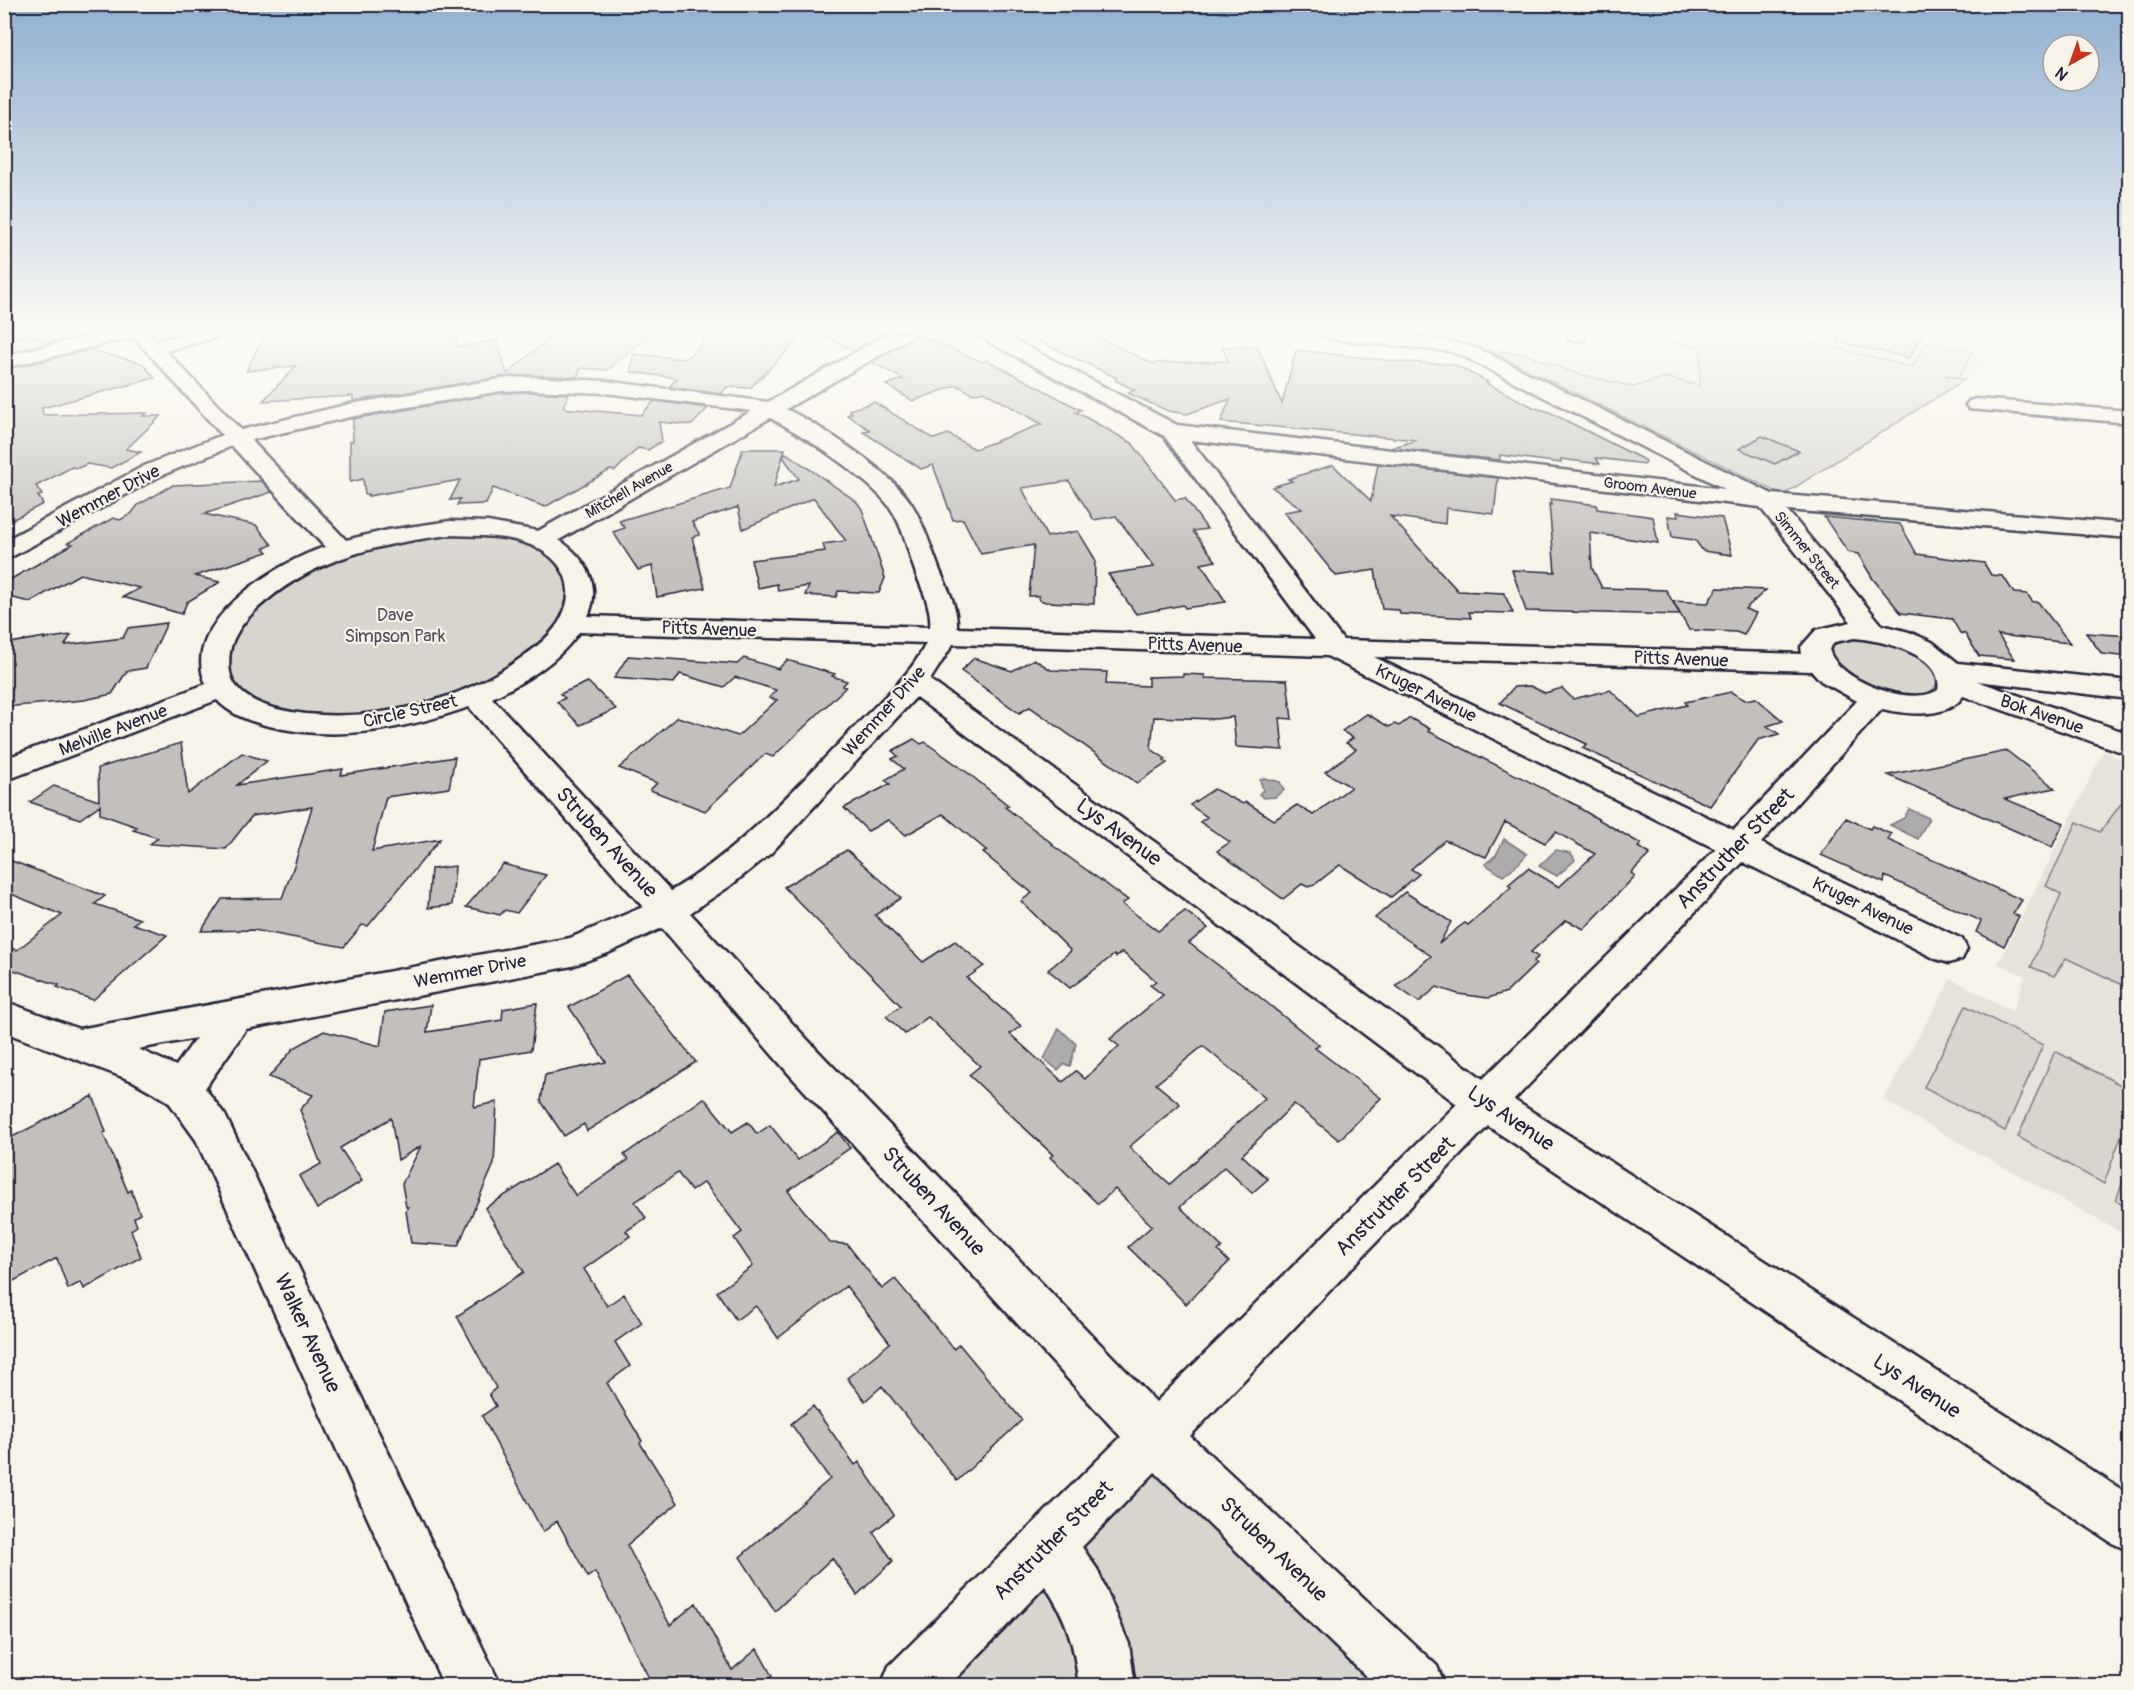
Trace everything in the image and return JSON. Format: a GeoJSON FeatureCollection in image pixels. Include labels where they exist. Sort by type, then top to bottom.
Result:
{"type":"FeatureCollection","features":[{"type":"Feature","properties":{"kind":"street"},"geometry":{"type":"LineString","coordinates":[[212,412],[340,550]]}},
{"type":"Feature","properties":{"kind":"street","name":"Wemmer Drive"},"geometry":{"type":"LineString","coordinates":[[4,551],[175,460],[236,438],[315,418],[352,412]]}},
{"type":"Feature","properties":{"kind":"street","name":"Mitchell Avenue"},"geometry":{"type":"LineString","coordinates":[[541,540],[765,412]]}},
{"type":"Feature","properties":{"kind":"street","name":"Wemmer Drive"},"geometry":{"type":"LineString","coordinates":[[78,1045],[572,952],[623,932],[666,909],[736,866],[759,845],[914,682],[929,662],[942,637],[944,621],[925,562],[899,502],[872,476],[774,412]]}},
{"type":"Feature","properties":{"kind":"street","name":"Kruger Avenue"},"geometry":{"type":"LineString","coordinates":[[1136,412],[1172,431],[1337,650],[1949,949]]}},
{"type":"Feature","properties":{"kind":"street","name":"Simmer Street"},"geometry":{"type":"LineString","coordinates":[[1589,412],[1767,501],[1873,632]]}},
{"type":"Feature","properties":{"kind":"street"},"geometry":{"type":"LineString","coordinates":[[2064,412],[2130,417]]}},
{"type":"Feature","properties":{"kind":"street","name":"Groom Avenue"},"geometry":{"type":"LineString","coordinates":[[1172,431],[1767,501],[2130,531]]}},
{"type":"Feature","properties":{"kind":"street","name":"Circle Street"},"geometry":{"type":"LineString","coordinates":[[450,528],[505,531],[541,540],[566,555],[580,574],[582,598],[572,624],[556,643],[534,662],[507,679],[474,695],[410,715],[344,724],[303,723],[268,716],[240,704],[222,688],[214,665],[219,639],[236,613],[273,584],[300,567],[340,550],[377,539],[450,528]]}},
{"type":"Feature","properties":{"kind":"street","name":"Pitts Avenue"},"geometry":{"type":"LineString","coordinates":[[572,624],[1337,650],[1818,663]]}},
{"type":"Feature","properties":{"kind":"street"},"geometry":{"type":"LineString","coordinates":[[1952,677],[1951,694],[1940,702],[1899,705],[1850,689],[1831,677],[1818,663],[1814,652],[1816,643],[1824,636],[1854,630],[1873,632],[1910,642],[1926,650],[1952,677],[2130,690]]}},
{"type":"Feature","properties":{"kind":"street","name":"Bok Avenue"},"geometry":{"type":"LineString","coordinates":[[1952,677],[2120,741]]}},
{"type":"Feature","properties":{"kind":"street","name":"Lys Avenue"},"geometry":{"type":"LineString","coordinates":[[914,682],[1486,1103],[2130,1525]]}},
{"type":"Feature","properties":{"kind":"street"},"geometry":{"type":"LineString","coordinates":[[2097,687],[2091,693],[2089,702],[2097,725],[2120,741]]}},
{"type":"Feature","properties":{"kind":"street","name":"Melville Avenue"},"geometry":{"type":"LineString","coordinates":[[4,771],[222,688]]}},
{"type":"Feature","properties":{"kind":"street","name":"Struben Avenue"},"geometry":{"type":"LineString","coordinates":[[474,695],[803,1062],[1156,1438],[1417,1686]]}},
{"type":"Feature","properties":{"kind":"street","name":"Anstruther Street"},"geometry":{"type":"LineString","coordinates":[[909,1686],[1739,846],[1875,699]]}},
{"type":"Feature","properties":{"kind":"street"},"geometry":{"type":"LineString","coordinates":[[4,1016],[78,1045]]}},
{"type":"Feature","properties":{"kind":"street"},"geometry":{"type":"LineString","coordinates":[[182,1089],[234,1016]]}},
{"type":"Feature","properties":{"kind":"street","name":"Walker Avenue"},"geometry":{"type":"LineString","coordinates":[[78,1045],[147,1069],[182,1089],[211,1128],[473,1686]]}},
{"type":"Feature","properties":{"kind":"street"},"geometry":{"type":"LineString","coordinates":[[1048,1544],[1078,1588],[1101,1644],[1107,1686]]}},
{"type":"Feature","properties":{"kind":"shaded area"},"geometry":{"type":"Polygon","coordinates":[[[1613,412],[1913,412],[1783,495],[1613,412]]]}},
{"type":"Feature","properties":{"kind":"shaded area"},"geometry":{"type":"Polygon","coordinates":[[[2103,752],[2129,762],[2129,1237],[1883,1100],[1951,979],[2013,1011],[2025,976],[1998,964],[2103,752]]]}},
{"type":"Feature","properties":{"kind":"shaded area"},"geometry":{"type":"Polygon","coordinates":[[[1264,778],[1280,782],[1284,790],[1275,797],[1263,798],[1259,794],[1263,790],[1260,780],[1264,778]]]}},
{"type":"Feature","properties":{"kind":"shaded area"},"geometry":{"type":"Polygon","coordinates":[[[1909,809],[1929,818],[1918,839],[1890,825],[1904,818],[1909,809]]]}},
{"type":"Feature","properties":{"kind":"shaded area"},"geometry":{"type":"Polygon","coordinates":[[[1504,839],[1527,854],[1503,876],[1485,864],[1496,855],[1504,839]]]}},
{"type":"Feature","properties":{"kind":"shaded area"},"geometry":{"type":"Polygon","coordinates":[[[1556,850],[1571,853],[1575,860],[1557,876],[1539,866],[1556,850]]]}},
{"type":"Feature","properties":{"kind":"shaded area"},"geometry":{"type":"Polygon","coordinates":[[[1059,1028],[1076,1044],[1070,1066],[1064,1064],[1058,1070],[1044,1059],[1059,1028]]]}},
{"type":"Feature","properties":{"kind":"green space"},"geometry":{"type":"Polygon","coordinates":[[[1614,412],[1914,412],[1783,495],[1614,412]]]}},
{"type":"Feature","properties":{"kind":"green space","name":"Dave Simpson Park"},"geometry":{"type":"Polygon","coordinates":[[[416,534],[504,534],[551,551],[574,581],[564,623],[507,673],[412,710],[328,719],[261,707],[231,686],[223,648],[237,620],[302,570],[416,534]]]}},
{"type":"Feature","properties":{"kind":"green space"},"geometry":{"type":"Polygon","coordinates":[[[1855,637],[1890,644],[1916,654],[1934,670],[1937,679],[1935,686],[1930,692],[1922,695],[1902,697],[1877,693],[1864,686],[1827,659],[1829,646],[1835,642],[1855,637]]]}},
{"type":"Feature","properties":{"kind":"green space"},"geometry":{"type":"Polygon","coordinates":[[[2129,793],[2129,988],[2066,958],[2054,976],[2031,967],[2061,894],[2046,886],[2077,822],[2100,832],[2129,793]]]}},
{"type":"Feature","properties":{"kind":"green space"},"geometry":{"type":"Polygon","coordinates":[[[1966,1006],[2043,1045],[2005,1131],[1924,1087],[1966,1006]]]}},
{"type":"Feature","properties":{"kind":"green space"},"geometry":{"type":"Polygon","coordinates":[[[2055,1051],[2129,1089],[2129,1114],[2104,1184],[2018,1137],[2055,1051]]]}},
{"type":"Feature","properties":{"kind":"green space"},"geometry":{"type":"Polygon","coordinates":[[[2129,1163],[2129,1209],[2116,1201],[2129,1163]]]}},
{"type":"Feature","properties":{"kind":"green space"},"geometry":{"type":"Polygon","coordinates":[[[1156,1457],[1396,1685],[1123,1685],[1067,1547],[1156,1457]]]}},
{"type":"Feature","properties":{"kind":"green space"},"geometry":{"type":"Polygon","coordinates":[[[1047,1567],[1093,1685],[932,1686],[1047,1567]]]}},
{"type":"Feature","properties":{"kind":"building"},"geometry":{"type":"Polygon","coordinates":[[[4,412],[43,412],[43,415],[147,413],[143,416],[161,416],[126,449],[141,452],[111,468],[87,464],[78,468],[72,467],[36,486],[42,495],[38,496],[43,504],[4,524],[4,412]]]}},
{"type":"Feature","properties":{"kind":"building"},"geometry":{"type":"Polygon","coordinates":[[[394,412],[606,412],[641,415],[644,412],[704,412],[692,425],[659,422],[662,441],[648,450],[638,448],[615,471],[610,470],[545,507],[493,488],[486,504],[457,505],[460,499],[450,500],[460,480],[365,495],[363,479],[350,482],[350,441],[353,441],[353,419],[394,412]]]}},
{"type":"Feature","properties":{"kind":"building"},"geometry":{"type":"Polygon","coordinates":[[[851,412],[890,412],[934,439],[948,434],[975,449],[1042,424],[1020,412],[1076,412],[1132,443],[1175,500],[1185,498],[1207,529],[1193,531],[1216,561],[1201,564],[1226,602],[1185,608],[1183,605],[1136,614],[1108,574],[1154,567],[1116,516],[1094,520],[1069,481],[1022,488],[1047,537],[1078,531],[1095,559],[1094,604],[1046,602],[1039,600],[1039,596],[1029,596],[1034,545],[981,554],[963,519],[953,520],[933,465],[921,469],[863,432],[870,430],[847,415],[851,412]]]}},
{"type":"Feature","properties":{"kind":"building"},"geometry":{"type":"Polygon","coordinates":[[[1225,412],[1549,412],[1646,461],[1645,464],[1596,458],[1600,464],[1561,459],[1561,463],[1500,455],[1500,460],[1391,448],[1417,440],[1221,422],[1225,412]]]}},
{"type":"Feature","properties":{"kind":"building"},"geometry":{"type":"Polygon","coordinates":[[[1762,436],[1799,451],[1775,464],[1739,449],[1762,436]]]}},
{"type":"Feature","properties":{"kind":"building"},"geometry":{"type":"Polygon","coordinates":[[[743,449],[785,449],[774,487],[799,479],[783,457],[786,453],[856,501],[862,509],[885,578],[879,593],[838,591],[836,597],[805,595],[809,586],[778,591],[777,584],[758,588],[751,560],[825,551],[823,544],[846,541],[814,498],[743,529],[738,507],[692,522],[700,535],[692,537],[705,588],[657,597],[652,566],[638,570],[613,532],[625,528],[619,521],[730,488],[743,449]]]}},
{"type":"Feature","properties":{"kind":"building"},"geometry":{"type":"Polygon","coordinates":[[[1378,464],[1498,478],[1494,514],[1446,508],[1445,524],[1390,516],[1458,591],[1504,593],[1513,613],[1469,612],[1471,618],[1400,614],[1399,610],[1382,609],[1375,570],[1336,576],[1284,512],[1302,509],[1272,487],[1292,481],[1288,479],[1333,465],[1371,501],[1378,464]]]}},
{"type":"Feature","properties":{"kind":"building"},"geometry":{"type":"Polygon","coordinates":[[[262,481],[272,492],[204,514],[256,525],[272,545],[264,548],[268,552],[195,576],[220,582],[187,602],[182,614],[123,597],[140,588],[80,574],[30,602],[4,596],[4,583],[73,544],[68,543],[113,518],[120,520],[131,514],[138,505],[173,485],[262,481]]]}},
{"type":"Feature","properties":{"kind":"building"},"geometry":{"type":"Polygon","coordinates":[[[1551,499],[1597,505],[1597,509],[1653,517],[1658,543],[1590,533],[1592,568],[1602,588],[1666,590],[1680,615],[1526,611],[1512,570],[1555,572],[1549,504],[1552,505],[1551,499]]]}},
{"type":"Feature","properties":{"kind":"building"},"geometry":{"type":"Polygon","coordinates":[[[1677,512],[1722,518],[1732,555],[1703,551],[1695,540],[1672,537],[1668,516],[1678,517],[1677,512]]]}},
{"type":"Feature","properties":{"kind":"building"},"geometry":{"type":"Polygon","coordinates":[[[1824,517],[1900,524],[1917,554],[1984,563],[1991,575],[2003,576],[2014,593],[2027,594],[2033,602],[2038,602],[2070,643],[1998,635],[2014,659],[1979,656],[1952,619],[1901,613],[1873,579],[1858,554],[1848,552],[1824,517]]]}},
{"type":"Feature","properties":{"kind":"building"},"geometry":{"type":"Polygon","coordinates":[[[1717,588],[1766,590],[1745,609],[1756,613],[1744,635],[1736,632],[1689,630],[1673,601],[1708,603],[1717,588]]]}},
{"type":"Feature","properties":{"kind":"building"},"geometry":{"type":"Polygon","coordinates":[[[167,623],[146,668],[127,671],[112,694],[84,700],[4,707],[4,644],[71,635],[65,645],[123,638],[128,628],[167,623]]]}},
{"type":"Feature","properties":{"kind":"building"},"geometry":{"type":"Polygon","coordinates":[[[2086,633],[2130,636],[2130,657],[2102,654],[2086,633]]]}},
{"type":"Feature","properties":{"kind":"building"},"geometry":{"type":"Polygon","coordinates":[[[628,656],[737,664],[744,658],[778,669],[787,660],[835,674],[832,676],[847,681],[842,686],[846,687],[773,757],[765,754],[705,811],[650,790],[657,783],[619,768],[678,717],[738,736],[777,700],[769,698],[776,690],[735,677],[724,687],[680,674],[674,683],[614,678],[628,656]]]}},
{"type":"Feature","properties":{"kind":"building"},"geometry":{"type":"Polygon","coordinates":[[[974,658],[1012,671],[1034,659],[1051,670],[1107,672],[1106,684],[1148,686],[1148,677],[1183,676],[1183,674],[1205,675],[1205,678],[1287,680],[1292,719],[1280,718],[1283,750],[1236,747],[1233,717],[1215,719],[1154,717],[1151,749],[1166,759],[1164,761],[1167,763],[1137,783],[1030,707],[1019,713],[961,671],[974,658]]]}},
{"type":"Feature","properties":{"kind":"building"},"geometry":{"type":"Polygon","coordinates":[[[588,682],[616,709],[580,725],[557,702],[565,698],[560,694],[588,682]]]}},
{"type":"Feature","properties":{"kind":"building"},"geometry":{"type":"Polygon","coordinates":[[[1530,686],[1545,693],[1562,688],[1573,699],[1610,690],[1639,717],[1687,705],[1685,702],[1731,692],[1745,700],[1756,698],[1783,721],[1767,726],[1779,734],[1758,740],[1710,806],[1582,748],[1587,744],[1500,703],[1514,687],[1530,686]]]}},
{"type":"Feature","properties":{"kind":"building"},"geometry":{"type":"Polygon","coordinates":[[[1367,714],[1389,727],[1394,724],[1399,726],[1410,718],[1430,729],[1428,731],[1580,807],[1641,844],[1638,847],[1650,854],[1631,873],[1635,876],[1584,929],[1566,920],[1531,952],[1538,957],[1533,962],[1536,964],[1507,992],[1488,998],[1458,994],[1437,987],[1419,1002],[1396,986],[1431,956],[1375,918],[1405,892],[1451,922],[1439,944],[1465,923],[1468,925],[1511,887],[1508,885],[1528,868],[1559,887],[1595,854],[1556,832],[1545,843],[1505,822],[1486,857],[1445,840],[1411,869],[1419,874],[1391,897],[1340,865],[1314,885],[1308,887],[1302,884],[1283,899],[1217,851],[1230,842],[1200,822],[1207,817],[1190,805],[1214,789],[1243,804],[1246,802],[1274,820],[1297,805],[1313,815],[1351,787],[1325,772],[1356,749],[1346,743],[1353,738],[1342,731],[1367,714]]]}},
{"type":"Feature","properties":{"kind":"building"},"geometry":{"type":"Polygon","coordinates":[[[914,739],[921,744],[925,742],[1009,806],[1005,807],[1052,845],[1128,900],[1122,904],[1158,931],[1185,911],[1208,928],[1189,943],[1319,1045],[1315,1048],[1381,1098],[1339,1140],[1294,1104],[1242,1155],[1268,1179],[1252,1193],[1224,1167],[1180,1207],[1222,1247],[1218,1251],[1229,1262],[1186,1304],[1128,1247],[1152,1226],[1115,1189],[1098,1204],[1050,1157],[1053,1155],[969,1075],[980,1066],[928,1017],[905,1034],[886,1016],[901,1006],[784,887],[847,850],[901,898],[875,915],[923,962],[955,941],[984,966],[967,978],[1021,1026],[1010,1034],[1063,1082],[1076,1071],[1085,1079],[1119,1046],[1110,1039],[1163,995],[1150,985],[1156,981],[1122,952],[1116,957],[1114,955],[1070,988],[1048,970],[1071,951],[1021,901],[1032,893],[983,853],[987,851],[943,814],[906,835],[888,820],[868,831],[844,808],[890,784],[885,780],[904,769],[892,759],[898,756],[892,751],[914,739]],[[1203,1046],[1156,1084],[1180,1104],[1129,1147],[1170,1184],[1265,1098],[1203,1046]]]}},
{"type":"Feature","properties":{"kind":"building"},"geometry":{"type":"Polygon","coordinates":[[[181,743],[188,794],[242,753],[267,761],[237,785],[343,769],[341,775],[455,757],[449,788],[386,797],[372,851],[440,839],[368,926],[362,925],[344,947],[254,930],[201,931],[222,899],[282,898],[312,807],[252,816],[226,849],[150,844],[158,838],[133,830],[137,827],[100,814],[100,805],[80,819],[30,802],[54,786],[99,801],[98,768],[181,743]]]}},
{"type":"Feature","properties":{"kind":"building"},"geometry":{"type":"Polygon","coordinates":[[[2007,751],[2055,788],[2005,799],[2064,823],[2052,847],[1888,775],[2007,751]]]}},
{"type":"Feature","properties":{"kind":"building"},"geometry":{"type":"Polygon","coordinates":[[[1846,818],[1870,829],[1872,826],[1891,834],[1888,840],[2022,900],[2013,914],[2019,916],[2004,946],[1976,932],[1981,921],[1885,876],[1884,883],[1821,855],[1846,818]]]}},
{"type":"Feature","properties":{"kind":"building"},"geometry":{"type":"Polygon","coordinates":[[[4,858],[105,896],[95,904],[140,919],[133,924],[167,935],[93,1000],[57,987],[59,985],[4,967],[4,946],[17,950],[62,915],[4,891],[4,858]]]}},
{"type":"Feature","properties":{"kind":"building"},"geometry":{"type":"Polygon","coordinates":[[[503,864],[546,875],[517,913],[505,910],[500,915],[466,907],[503,864]]]}},
{"type":"Feature","properties":{"kind":"building"},"geometry":{"type":"Polygon","coordinates":[[[455,866],[452,905],[428,908],[431,869],[455,866]]]}},
{"type":"Feature","properties":{"kind":"building"},"geometry":{"type":"Polygon","coordinates":[[[627,975],[696,1062],[587,1131],[584,1124],[564,1136],[541,1101],[545,1075],[606,1062],[569,1007],[627,975]]]}},
{"type":"Feature","properties":{"kind":"building"},"geometry":{"type":"Polygon","coordinates":[[[537,1003],[531,1050],[479,1059],[474,1107],[497,1102],[494,1164],[458,1246],[411,1243],[406,1211],[408,1207],[406,1207],[402,1184],[421,1146],[398,1160],[391,1118],[340,1148],[362,1181],[317,1209],[299,1176],[321,1164],[300,1110],[313,1095],[269,1077],[294,1048],[324,1031],[380,1046],[385,1012],[431,1005],[427,1032],[502,1020],[503,1009],[537,1003]]]}},
{"type":"Feature","properties":{"kind":"building"},"geometry":{"type":"Polygon","coordinates":[[[93,1096],[106,1132],[103,1133],[140,1214],[134,1218],[137,1226],[131,1230],[141,1257],[84,1289],[81,1282],[68,1289],[57,1258],[4,1286],[4,1141],[93,1096]]]}},
{"type":"Feature","properties":{"kind":"building"},"geometry":{"type":"Polygon","coordinates":[[[704,1098],[732,1132],[748,1122],[757,1134],[770,1125],[798,1160],[838,1132],[850,1148],[788,1191],[830,1243],[847,1244],[882,1289],[895,1279],[954,1349],[959,1344],[1022,1420],[957,1481],[882,1386],[865,1401],[847,1378],[890,1343],[846,1286],[778,1338],[756,1306],[736,1320],[717,1292],[753,1266],[734,1238],[742,1232],[704,1182],[691,1191],[678,1173],[635,1202],[646,1218],[626,1231],[630,1236],[584,1269],[607,1306],[624,1294],[642,1323],[615,1342],[630,1366],[607,1383],[642,1441],[640,1443],[678,1503],[627,1545],[670,1625],[696,1603],[732,1670],[757,1649],[772,1676],[762,1686],[653,1686],[595,1572],[588,1577],[557,1521],[543,1532],[482,1416],[496,1406],[489,1394],[496,1388],[457,1316],[524,1272],[485,1208],[554,1164],[576,1196],[628,1160],[624,1155],[704,1098]]]}},
{"type":"Feature","properties":{"kind":"building"},"geometry":{"type":"Polygon","coordinates":[[[813,1406],[855,1465],[859,1462],[894,1515],[873,1532],[893,1561],[857,1595],[832,1558],[775,1611],[740,1557],[830,1479],[791,1424],[813,1406]]]}}]}
